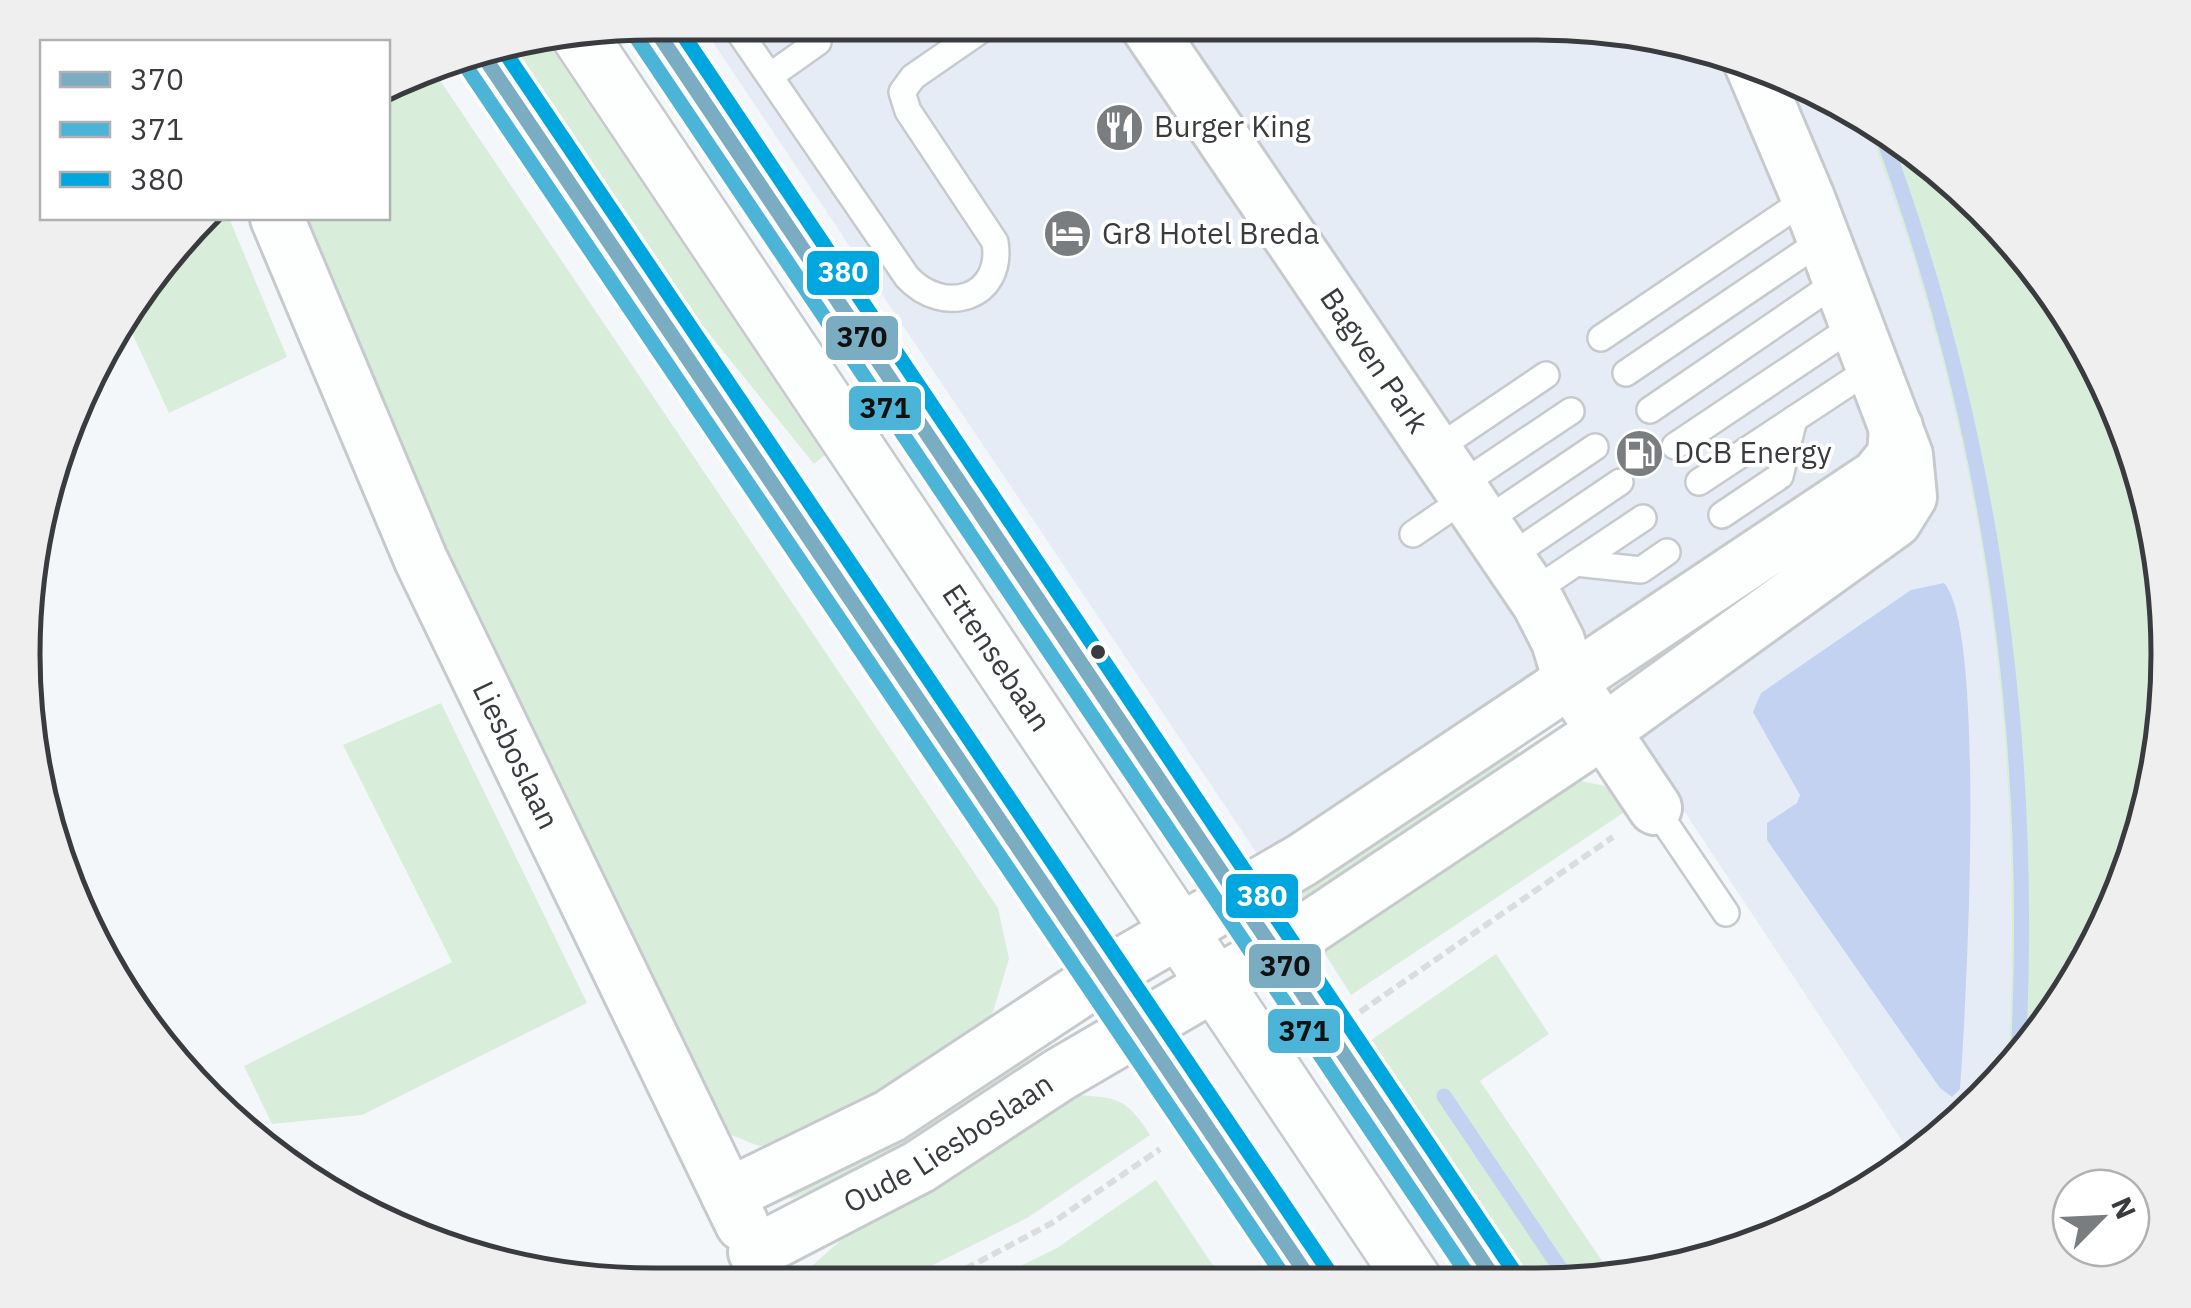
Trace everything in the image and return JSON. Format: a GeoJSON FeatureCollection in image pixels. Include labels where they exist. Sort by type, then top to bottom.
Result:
{"type":"FeatureCollection","features":[{"type":"Feature","properties":{"kind":"main road","name":"Ettensebaan"},"geometry":{"type":"LineString","coordinates":[[585,44],[1405,1268]]}},
{"type":"Feature","properties":{"kind":"main road"},"geometry":{"type":"LineString","coordinates":[[488,63],[1301,1268]]}},
{"type":"Feature","properties":{"kind":"street","name":"Bagven Park"},"geometry":{"type":"LineString","coordinates":[[1157,40],[1550,623],[1570,681],[1655,808]]}},
{"type":"Feature","properties":{"kind":"street"},"geometry":{"type":"LineString","coordinates":[[1215,984],[1273,950],[1604,731],[1895,521],[1910,497],[1911,476],[1896,427],[1759,82]]}},
{"type":"Feature","properties":{"kind":"street","name":"Liesboslaan"},"geometry":{"type":"LineString","coordinates":[[278,220],[422,560],[763,1268]]}},
{"type":"Feature","properties":{"kind":"street"},"geometry":{"type":"LineString","coordinates":[[1179,932],[1302,860],[1878,476],[1894,455],[1896,427]]}},
{"type":"Feature","properties":{"kind":"street","name":"Oude Liesboslaan"},"geometry":{"type":"LineString","coordinates":[[728,1195],[890,1116],[1102,976],[1179,932]]}},
{"type":"Feature","properties":{"kind":"street","name":"Oude Liesboslaan"},"geometry":{"type":"LineString","coordinates":[[763,1268],[1138,1028],[1215,984]]}},
{"type":"Feature","properties":{"kind":"lane"},"geometry":{"type":"LineString","coordinates":[[662,40],[1487,1268]]}},
{"type":"Feature","properties":{"kind":"lane"},"geometry":{"type":"LineString","coordinates":[[746,40],[907,277],[937,300],[965,296],[982,286],[993,271],[995,242],[908,111],[902,92],[913,77],[966,40]]}},
{"type":"Feature","properties":{"kind":"lane"},"geometry":{"type":"LineString","coordinates":[[776,85],[818,42]]}},
{"type":"Feature","properties":{"kind":"lane"},"geometry":{"type":"LineString","coordinates":[[1601,338],[1840,282]]}},
{"type":"Feature","properties":{"kind":"lane"},"geometry":{"type":"LineString","coordinates":[[1626,374],[1840,282]]}},
{"type":"Feature","properties":{"kind":"lane"},"geometry":{"type":"LineString","coordinates":[[1650,410],[1840,282]]}},
{"type":"Feature","properties":{"kind":"lane"},"geometry":{"type":"LineString","coordinates":[[1722,515],[1780,476],[1794,419],[1840,282]]}},
{"type":"Feature","properties":{"kind":"lane"},"geometry":{"type":"LineString","coordinates":[[1675,446],[1840,282]]}},
{"type":"Feature","properties":{"kind":"lane","name":"Bagven Park"},"geometry":{"type":"LineString","coordinates":[[1480,518],[1546,375]]}},
{"type":"Feature","properties":{"kind":"lane","name":"Bagven Park"},"geometry":{"type":"LineString","coordinates":[[1480,518],[1571,411]]}},
{"type":"Feature","properties":{"kind":"lane"},"geometry":{"type":"LineString","coordinates":[[1699,482],[1794,419]]}},
{"type":"Feature","properties":{"kind":"lane","name":"Bagven Park"},"geometry":{"type":"LineString","coordinates":[[1480,518],[1595,447]]}},
{"type":"Feature","properties":{"kind":"lane","name":"Bagven Park"},"geometry":{"type":"LineString","coordinates":[[1413,534],[1620,482]]}},
{"type":"Feature","properties":{"kind":"lane","name":"Bagven Park"},"geometry":{"type":"LineString","coordinates":[[1480,518],[1576,563],[1644,518]]}},
{"type":"Feature","properties":{"kind":"lane"},"geometry":{"type":"LineString","coordinates":[[1576,563],[1641,570],[1666,552]]}},
{"type":"Feature","properties":{"kind":"lane","name":"Bagven Park"},"geometry":{"type":"LineString","coordinates":[[1655,808],[1726,914]]}},
{"type":"Feature","properties":{"kind":"path"},"geometry":{"type":"LineString","coordinates":[[1329,1033],[1655,808]]}},
{"type":"Feature","properties":{"kind":"path"},"geometry":{"type":"LineString","coordinates":[[967,1268],[1052,1223],[1201,1121]]}},
{"type":"Feature","properties":{"kind":"shaded area"},"geometry":{"type":"Polygon","coordinates":[[[711,40],[1577,41],[1657,52],[1734,73],[1809,103],[1873,140],[1899,206],[1942,349],[1976,497],[1997,644],[2009,791],[2015,941],[2009,1046],[1999,1059],[1942,1116],[1905,1145],[1579,652],[1260,858],[711,40]]]}},
{"type":"Feature","properties":{"kind":"green space"},"geometry":{"type":"Polygon","coordinates":[[[552,49],[825,455],[814,464],[657,269],[516,56],[552,49]]]}},
{"type":"Feature","properties":{"kind":"green space"},"geometry":{"type":"Polygon","coordinates":[[[439,79],[998,908],[1009,959],[993,1012],[952,1055],[793,1143],[759,1146],[731,1135],[711,1111],[464,606],[300,220],[390,220],[390,100],[439,79]]]}},
{"type":"Feature","properties":{"kind":"green space"},"geometry":{"type":"Polygon","coordinates":[[[1872,139],[1942,192],[1999,249],[2069,347],[2088,382],[2118,457],[2139,534],[2148,598],[2150,694],[2130,813],[2088,926],[2048,995],[2009,1047],[2010,827],[2002,706],[1988,586],[1967,467],[1940,349],[1872,139]]]}},
{"type":"Feature","properties":{"kind":"green space"},"geometry":{"type":"Polygon","coordinates":[[[220,220],[230,220],[287,357],[169,413],[131,332],[192,249],[220,220]]]}},
{"type":"Feature","properties":{"kind":"green space"},"geometry":{"type":"Polygon","coordinates":[[[441,703],[587,1003],[362,1115],[272,1124],[244,1066],[452,962],[343,745],[441,703]]]}},
{"type":"Feature","properties":{"kind":"green space"},"geometry":{"type":"Polygon","coordinates":[[[1514,745],[1522,758],[1300,908],[1290,895],[1514,745]]]}},
{"type":"Feature","properties":{"kind":"green space"},"geometry":{"type":"Polygon","coordinates":[[[1576,780],[1605,786],[1626,811],[1351,995],[1324,952],[1576,780]]]}},
{"type":"Feature","properties":{"kind":"green space"},"geometry":{"type":"Polygon","coordinates":[[[1496,954],[1549,1034],[1480,1081],[1604,1264],[1507,1268],[1361,1047],[1496,954]]]}},
{"type":"Feature","properties":{"kind":"green space"},"geometry":{"type":"Polygon","coordinates":[[[1029,1044],[1037,1054],[948,1115],[888,1152],[791,1199],[786,1184],[1029,1044]]]}},
{"type":"Feature","properties":{"kind":"green space"},"geometry":{"type":"Polygon","coordinates":[[[1079,1095],[1122,1103],[1150,1135],[1027,1218],[927,1268],[812,1268],[850,1232],[1079,1095]]]}},
{"type":"Feature","properties":{"kind":"green space"},"geometry":{"type":"Polygon","coordinates":[[[1156,1180],[1215,1268],[1016,1268],[1057,1248],[1156,1180]]]}},
{"type":"Feature","properties":{"kind":"water"},"geometry":{"type":"Polygon","coordinates":[[[1944,583],[1957,615],[1970,743],[1966,983],[1960,1089],[1952,1097],[1940,1088],[1767,840],[1767,823],[1797,803],[1800,795],[1753,712],[1761,693],[1911,590],[1944,583]]]}},
{"type":"Feature","properties":{"kind":"waterway"},"geometry":{"type":"LineString","coordinates":[[1887,149],[1950,352],[1997,584],[2019,820],[2022,939],[2019,1034]]}},
{"type":"Feature","properties":{"kind":"waterway"},"geometry":{"type":"LineString","coordinates":[[1444,1096],[1560,1267]]}},
{"type":"Feature","properties":{"kind":"transit line","name":"371"},"geometry":{"type":"LineString","coordinates":[[638,40],[1463,1268]]}},
{"type":"Feature","properties":{"kind":"transit line","name":"370"},"geometry":{"type":"LineString","coordinates":[[662,40],[1487,1268]]}},
{"type":"Feature","properties":{"kind":"transit line","name":"380"},"geometry":{"type":"LineString","coordinates":[[686,40],[1512,1268]]}},
{"type":"Feature","properties":{"kind":"transit line","name":"380"},"geometry":{"type":"LineString","coordinates":[[509,58],[1327,1268]]}},
{"type":"Feature","properties":{"kind":"transit line","name":"370"},"geometry":{"type":"LineString","coordinates":[[488,63],[1302,1268]]}},
{"type":"Feature","properties":{"kind":"transit line","name":"371"},"geometry":{"type":"LineString","coordinates":[[468,70],[1278,1268]]}},
{"type":"Feature","properties":{"kind":"place","name":"Burger King"},"geometry":{"type":"Point","coordinates":[1119,127]}},
{"type":"Feature","properties":{"kind":"place","name":"Gr8 Hotel Breda"},"geometry":{"type":"Point","coordinates":[1067,234]}},
{"type":"Feature","properties":{"kind":"place","name":"DCB Energy"},"geometry":{"type":"Point","coordinates":[1639,453]}}]}
